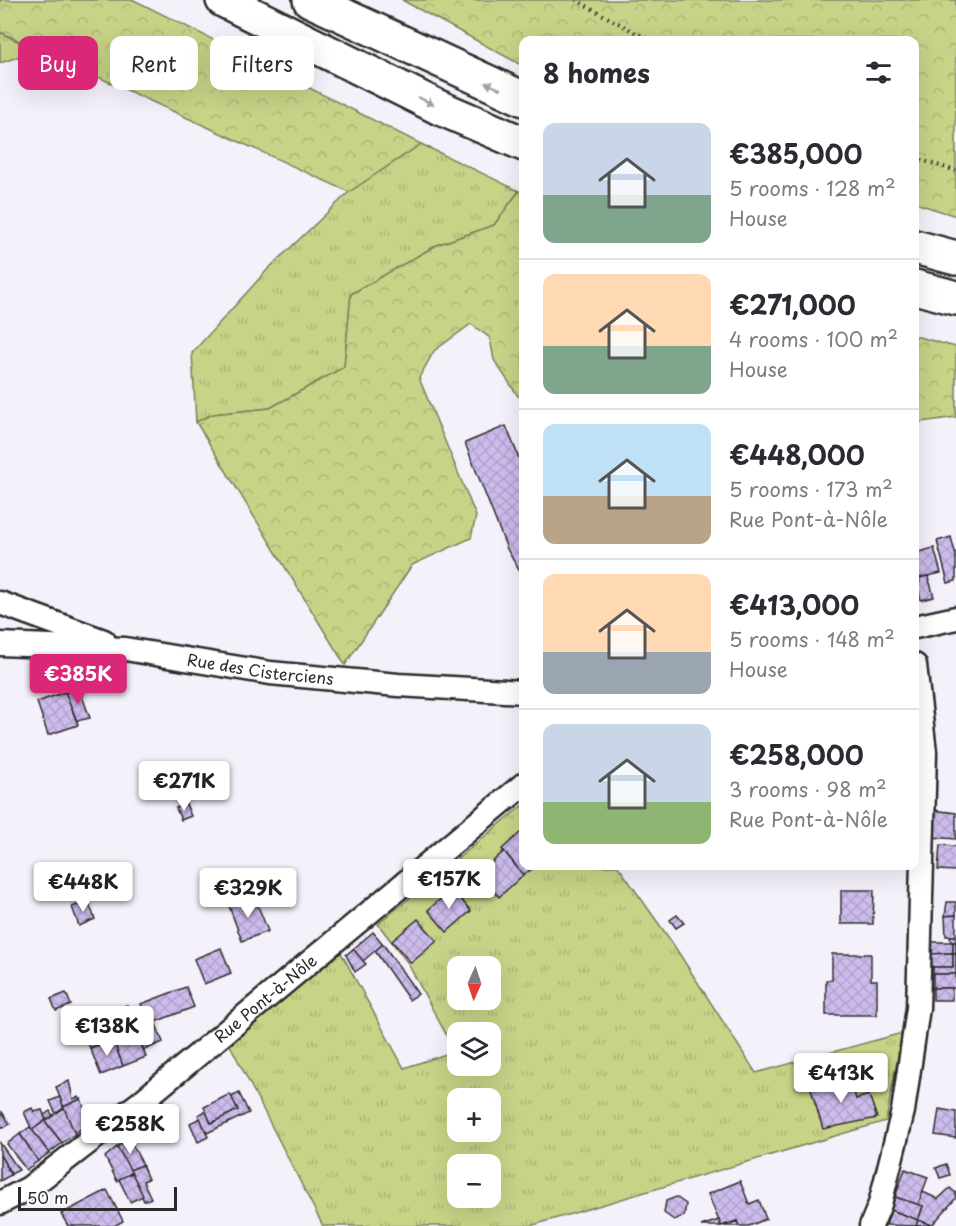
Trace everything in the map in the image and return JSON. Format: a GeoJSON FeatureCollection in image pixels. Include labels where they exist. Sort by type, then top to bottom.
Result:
{"type":"FeatureCollection","features":[{"type":"Feature","properties":{"kind":"highway"},"geometry":{"type":"LineString","coordinates":[[224,0],[428,102],[519,142]]}},
{"type":"Feature","properties":{"kind":"highway"},"geometry":{"type":"LineString","coordinates":[[310,0],[519,97]]}},
{"type":"Feature","properties":{"kind":"highway"},"geometry":{"type":"LineString","coordinates":[[361,0],[416,28],[462,72]]}},
{"type":"Feature","properties":{"kind":"highway"},"geometry":{"type":"LineString","coordinates":[[919,248],[956,258]]}},
{"type":"Feature","properties":{"kind":"highway"},"geometry":{"type":"LineString","coordinates":[[919,288],[956,298]]}},
{"type":"Feature","properties":{"kind":"street"},"geometry":{"type":"LineString","coordinates":[[0,603],[125,649]]}},
{"type":"Feature","properties":{"kind":"street"},"geometry":{"type":"LineString","coordinates":[[919,626],[956,618]]}},
{"type":"Feature","properties":{"kind":"street","name":"Rue des Cisterciens"},"geometry":{"type":"LineString","coordinates":[[0,644],[125,649],[270,673],[398,685],[519,692]]}},
{"type":"Feature","properties":{"kind":"street"},"geometry":{"type":"LineString","coordinates":[[871,1226],[880,1204],[903,1111],[918,1008],[925,752],[919,700]]}},
{"type":"Feature","properties":{"kind":"street","name":"Rue Pont-à-Nôle"},"geometry":{"type":"LineString","coordinates":[[0,1203],[29,1188],[141,1102],[519,788]]}},
{"type":"Feature","properties":{"kind":"path"},"geometry":{"type":"LineString","coordinates":[[576,0],[642,36]]}},
{"type":"Feature","properties":{"kind":"path"},"geometry":{"type":"LineString","coordinates":[[919,159],[956,171]]}},
{"type":"Feature","properties":{"kind":"green space"},"geometry":{"type":"Polygon","coordinates":[[[0,0],[134,0],[210,38],[210,90],[313,90],[421,144],[349,192],[127,90],[198,90],[198,36],[110,36],[110,82],[98,77],[98,36],[18,36],[18,40],[0,32],[0,0]]]}},
{"type":"Feature","properties":{"kind":"green space"},"geometry":{"type":"Polygon","coordinates":[[[402,0],[956,0],[956,216],[919,204],[919,36],[519,36],[519,64],[402,0]]]}},
{"type":"Feature","properties":{"kind":"green space"},"geometry":{"type":"Polygon","coordinates":[[[0,32],[18,42],[18,57],[0,63],[0,32]]]}},
{"type":"Feature","properties":{"kind":"green space"},"geometry":{"type":"Polygon","coordinates":[[[421,144],[519,191],[494,225],[437,245],[351,294],[344,367],[270,408],[213,414],[196,422],[192,353],[268,269],[349,192],[421,144]]]}},
{"type":"Feature","properties":{"kind":"green space"},"geometry":{"type":"Polygon","coordinates":[[[519,191],[519,396],[494,360],[490,338],[471,324],[434,351],[419,378],[476,516],[471,538],[412,565],[345,665],[196,422],[213,414],[270,408],[344,367],[351,294],[437,245],[494,225],[519,191]]]}},
{"type":"Feature","properties":{"kind":"green space"},"geometry":{"type":"Polygon","coordinates":[[[919,337],[956,347],[956,417],[919,422],[919,337]]]}},
{"type":"Feature","properties":{"kind":"green space"},"geometry":{"type":"Polygon","coordinates":[[[519,808],[519,870],[621,870],[673,944],[756,1073],[902,1033],[886,1121],[530,1226],[323,1226],[230,1045],[340,951],[404,1068],[447,1054],[447,1076],[501,1076],[501,1022],[447,1022],[447,1036],[407,962],[378,924],[519,808]]]}},
{"type":"Feature","properties":{"kind":"building"},"geometry":{"type":"Polygon","coordinates":[[[506,426],[519,458],[519,570],[507,549],[465,443],[506,426]]]}},
{"type":"Feature","properties":{"kind":"building"},"geometry":{"type":"Polygon","coordinates":[[[951,537],[956,556],[956,581],[948,583],[937,541],[951,537]]]}},
{"type":"Feature","properties":{"kind":"building"},"geometry":{"type":"Polygon","coordinates":[[[934,548],[941,573],[919,578],[919,552],[934,548]]]}},
{"type":"Feature","properties":{"kind":"building"},"geometry":{"type":"Polygon","coordinates":[[[928,576],[934,597],[921,600],[919,578],[928,576]]]}},
{"type":"Feature","properties":{"kind":"building"},"geometry":{"type":"Polygon","coordinates":[[[79,688],[90,718],[77,721],[65,692],[79,688]]]}},
{"type":"Feature","properties":{"kind":"building"},"geometry":{"type":"Polygon","coordinates":[[[65,692],[78,725],[48,735],[37,702],[65,692]]]}},
{"type":"Feature","properties":{"kind":"building"},"geometry":{"type":"Polygon","coordinates":[[[186,804],[191,816],[181,820],[176,808],[186,804]]]}},
{"type":"Feature","properties":{"kind":"building"},"geometry":{"type":"Polygon","coordinates":[[[933,810],[956,813],[956,839],[931,837],[933,810]]]}},
{"type":"Feature","properties":{"kind":"building"},"geometry":{"type":"Polygon","coordinates":[[[519,834],[519,870],[531,870],[523,875],[502,849],[519,834]]]}},
{"type":"Feature","properties":{"kind":"building"},"geometry":{"type":"Polygon","coordinates":[[[940,845],[956,846],[956,871],[938,870],[940,845]]]}},
{"type":"Feature","properties":{"kind":"building"},"geometry":{"type":"Polygon","coordinates":[[[504,851],[523,875],[499,897],[478,875],[504,851]]]}},
{"type":"Feature","properties":{"kind":"building"},"geometry":{"type":"Polygon","coordinates":[[[250,885],[254,896],[229,906],[225,895],[250,885]]]}},
{"type":"Feature","properties":{"kind":"building"},"geometry":{"type":"Polygon","coordinates":[[[452,889],[471,911],[447,932],[428,910],[452,889]]]}},
{"type":"Feature","properties":{"kind":"building"},"geometry":{"type":"Polygon","coordinates":[[[841,890],[874,890],[873,924],[841,924],[841,890]]]}},
{"type":"Feature","properties":{"kind":"building"},"geometry":{"type":"Polygon","coordinates":[[[254,896],[268,931],[242,941],[229,906],[254,896]]]}},
{"type":"Feature","properties":{"kind":"building"},"geometry":{"type":"Polygon","coordinates":[[[88,901],[95,919],[79,926],[72,907],[88,901]]]}},
{"type":"Feature","properties":{"kind":"building"},"geometry":{"type":"Polygon","coordinates":[[[947,902],[956,902],[956,915],[945,916],[947,902]]]}},
{"type":"Feature","properties":{"kind":"building"},"geometry":{"type":"Polygon","coordinates":[[[677,915],[684,923],[676,928],[670,920],[677,915]]]}},
{"type":"Feature","properties":{"kind":"building"},"geometry":{"type":"Polygon","coordinates":[[[956,915],[956,936],[946,936],[945,916],[956,915]]]}},
{"type":"Feature","properties":{"kind":"building"},"geometry":{"type":"Polygon","coordinates":[[[418,919],[437,941],[411,963],[392,941],[418,919]]]}},
{"type":"Feature","properties":{"kind":"building"},"geometry":{"type":"Polygon","coordinates":[[[373,932],[383,944],[363,961],[353,949],[373,932]]]}},
{"type":"Feature","properties":{"kind":"building"},"geometry":{"type":"Polygon","coordinates":[[[950,936],[956,936],[956,942],[951,942],[950,936]]]}},
{"type":"Feature","properties":{"kind":"building"},"geometry":{"type":"Polygon","coordinates":[[[929,942],[953,942],[953,953],[929,954],[929,942]]]}},
{"type":"Feature","properties":{"kind":"building"},"geometry":{"type":"Polygon","coordinates":[[[953,942],[956,942],[956,953],[953,953],[953,942]]]}},
{"type":"Feature","properties":{"kind":"building"},"geometry":{"type":"Polygon","coordinates":[[[383,944],[418,994],[409,1000],[375,951],[383,944]]]}},
{"type":"Feature","properties":{"kind":"building"},"geometry":{"type":"Polygon","coordinates":[[[221,948],[231,973],[204,984],[194,959],[221,948]]]}},
{"type":"Feature","properties":{"kind":"building"},"geometry":{"type":"Polygon","coordinates":[[[353,949],[366,964],[355,972],[346,955],[353,949]]]}},
{"type":"Feature","properties":{"kind":"building"},"geometry":{"type":"Polygon","coordinates":[[[953,953],[953,967],[929,967],[929,954],[953,953]]]}},
{"type":"Feature","properties":{"kind":"building"},"geometry":{"type":"Polygon","coordinates":[[[953,953],[956,953],[956,974],[933,974],[933,967],[953,967],[953,953]]]}},
{"type":"Feature","properties":{"kind":"building"},"geometry":{"type":"Polygon","coordinates":[[[832,954],[871,954],[871,980],[877,980],[877,1015],[826,1015],[826,980],[832,980],[832,954]]]}},
{"type":"Feature","properties":{"kind":"building"},"geometry":{"type":"Polygon","coordinates":[[[933,974],[956,974],[956,988],[933,988],[933,974]]]}},
{"type":"Feature","properties":{"kind":"building"},"geometry":{"type":"Polygon","coordinates":[[[186,987],[194,1007],[155,1022],[163,1042],[144,1050],[136,1032],[150,1026],[141,1004],[186,987]]]}},
{"type":"Feature","properties":{"kind":"building"},"geometry":{"type":"Polygon","coordinates":[[[933,988],[952,988],[952,1000],[933,1000],[933,988]]]}},
{"type":"Feature","properties":{"kind":"building"},"geometry":{"type":"Polygon","coordinates":[[[66,993],[71,1005],[56,1011],[51,999],[66,993]]]}},
{"type":"Feature","properties":{"kind":"building"},"geometry":{"type":"Polygon","coordinates":[[[127,1005],[135,1026],[111,1035],[103,1014],[127,1005]]]}},
{"type":"Feature","properties":{"kind":"building"},"geometry":{"type":"Polygon","coordinates":[[[134,1026],[146,1057],[123,1066],[111,1035],[134,1026]]]}},
{"type":"Feature","properties":{"kind":"building"},"geometry":{"type":"Polygon","coordinates":[[[109,1029],[113,1040],[90,1048],[86,1038],[109,1029]]]}},
{"type":"Feature","properties":{"kind":"building"},"geometry":{"type":"Polygon","coordinates":[[[113,1040],[123,1066],[101,1075],[90,1048],[113,1040]]]}},
{"type":"Feature","properties":{"kind":"building"},"geometry":{"type":"Polygon","coordinates":[[[849,1075],[856,1099],[869,1095],[877,1118],[823,1129],[810,1086],[849,1075]]]}},
{"type":"Feature","properties":{"kind":"building"},"geometry":{"type":"Polygon","coordinates":[[[69,1081],[73,1099],[78,1097],[81,1099],[63,1107],[56,1087],[69,1081]]]}},
{"type":"Feature","properties":{"kind":"building"},"geometry":{"type":"Polygon","coordinates":[[[239,1093],[249,1113],[207,1133],[198,1115],[206,1111],[211,1123],[238,1110],[231,1097],[239,1093]]]}},
{"type":"Feature","properties":{"kind":"building"},"geometry":{"type":"Polygon","coordinates":[[[230,1094],[238,1110],[211,1123],[204,1107],[230,1094]]]}},
{"type":"Feature","properties":{"kind":"building"},"geometry":{"type":"Polygon","coordinates":[[[60,1097],[64,1108],[56,1114],[50,1101],[60,1097]]]}},
{"type":"Feature","properties":{"kind":"building"},"geometry":{"type":"Polygon","coordinates":[[[81,1099],[89,1121],[75,1134],[63,1107],[81,1099]]]}},
{"type":"Feature","properties":{"kind":"building"},"geometry":{"type":"Polygon","coordinates":[[[32,1108],[34,1112],[42,1110],[46,1120],[32,1130],[24,1112],[32,1108]]]}},
{"type":"Feature","properties":{"kind":"building"},"geometry":{"type":"Polygon","coordinates":[[[64,1108],[75,1134],[62,1143],[45,1121],[64,1108]]]}},
{"type":"Feature","properties":{"kind":"building"},"geometry":{"type":"Polygon","coordinates":[[[939,1109],[956,1112],[956,1138],[935,1135],[939,1109]]]}},
{"type":"Feature","properties":{"kind":"building"},"geometry":{"type":"Polygon","coordinates":[[[50,1111],[53,1116],[46,1120],[44,1115],[50,1111]]]}},
{"type":"Feature","properties":{"kind":"building"},"geometry":{"type":"Polygon","coordinates":[[[2,1112],[10,1124],[3,1128],[0,1124],[2,1112]]]}},
{"type":"Feature","properties":{"kind":"building"},"geometry":{"type":"Polygon","coordinates":[[[200,1118],[208,1137],[198,1142],[190,1123],[200,1118]]]}},
{"type":"Feature","properties":{"kind":"building"},"geometry":{"type":"Polygon","coordinates":[[[45,1121],[62,1143],[49,1153],[32,1130],[45,1121]]]}},
{"type":"Feature","properties":{"kind":"building"},"geometry":{"type":"Polygon","coordinates":[[[30,1127],[49,1153],[38,1161],[20,1134],[30,1127]]]}},
{"type":"Feature","properties":{"kind":"building"},"geometry":{"type":"Polygon","coordinates":[[[20,1134],[38,1161],[26,1170],[7,1144],[20,1134]]]}},
{"type":"Feature","properties":{"kind":"building"},"geometry":{"type":"Polygon","coordinates":[[[129,1138],[143,1165],[130,1170],[117,1147],[129,1138]]]}},
{"type":"Feature","properties":{"kind":"building"},"geometry":{"type":"Polygon","coordinates":[[[0,1143],[19,1170],[11,1174],[0,1155],[0,1143]]]}},
{"type":"Feature","properties":{"kind":"building"},"geometry":{"type":"Polygon","coordinates":[[[117,1147],[132,1173],[117,1181],[105,1157],[117,1147]]]}},
{"type":"Feature","properties":{"kind":"building"},"geometry":{"type":"Polygon","coordinates":[[[0,1155],[11,1175],[0,1181],[0,1155]]]}},
{"type":"Feature","properties":{"kind":"building"},"geometry":{"type":"Polygon","coordinates":[[[946,1164],[950,1175],[940,1178],[936,1168],[946,1164]]]}},
{"type":"Feature","properties":{"kind":"building"},"geometry":{"type":"Polygon","coordinates":[[[142,1165],[148,1179],[143,1181],[151,1198],[144,1201],[130,1170],[142,1165]]]}},
{"type":"Feature","properties":{"kind":"building"},"geometry":{"type":"Polygon","coordinates":[[[905,1169],[928,1177],[918,1205],[895,1197],[905,1169]]]}},
{"type":"Feature","properties":{"kind":"building"},"geometry":{"type":"Polygon","coordinates":[[[132,1173],[143,1196],[130,1202],[119,1179],[132,1173]]]}},
{"type":"Feature","properties":{"kind":"building"},"geometry":{"type":"Polygon","coordinates":[[[740,1181],[749,1204],[759,1200],[766,1219],[749,1226],[739,1226],[737,1221],[721,1226],[708,1194],[740,1181]]]}},
{"type":"Feature","properties":{"kind":"building"},"geometry":{"type":"Polygon","coordinates":[[[950,1188],[956,1193],[956,1198],[932,1225],[918,1220],[923,1206],[918,1205],[923,1192],[938,1199],[950,1188]]]}},
{"type":"Feature","properties":{"kind":"building"},"geometry":{"type":"Polygon","coordinates":[[[107,1190],[123,1221],[114,1226],[68,1226],[61,1214],[107,1190]]]}},
{"type":"Feature","properties":{"kind":"building"},"geometry":{"type":"Polygon","coordinates":[[[676,1197],[686,1204],[684,1216],[674,1220],[664,1213],[666,1201],[676,1197]]]}},
{"type":"Feature","properties":{"kind":"building"},"geometry":{"type":"Polygon","coordinates":[[[895,1197],[923,1206],[918,1220],[891,1210],[895,1197]]]}},
{"type":"Feature","properties":{"kind":"building"},"geometry":{"type":"Polygon","coordinates":[[[891,1210],[918,1220],[916,1226],[886,1225],[891,1210]]]}},
{"type":"Feature","properties":{"kind":"building"},"geometry":{"type":"Polygon","coordinates":[[[719,1220],[721,1226],[701,1226],[719,1220]]]}},
{"type":"Feature","properties":{"kind":"building"},"geometry":{"type":"Polygon","coordinates":[[[918,1220],[932,1225],[916,1226],[918,1220]]]}},
{"type":"Feature","properties":{"kind":"building"},"geometry":{"type":"Polygon","coordinates":[[[737,1221],[739,1226],[724,1226],[737,1221]]]}}]}
